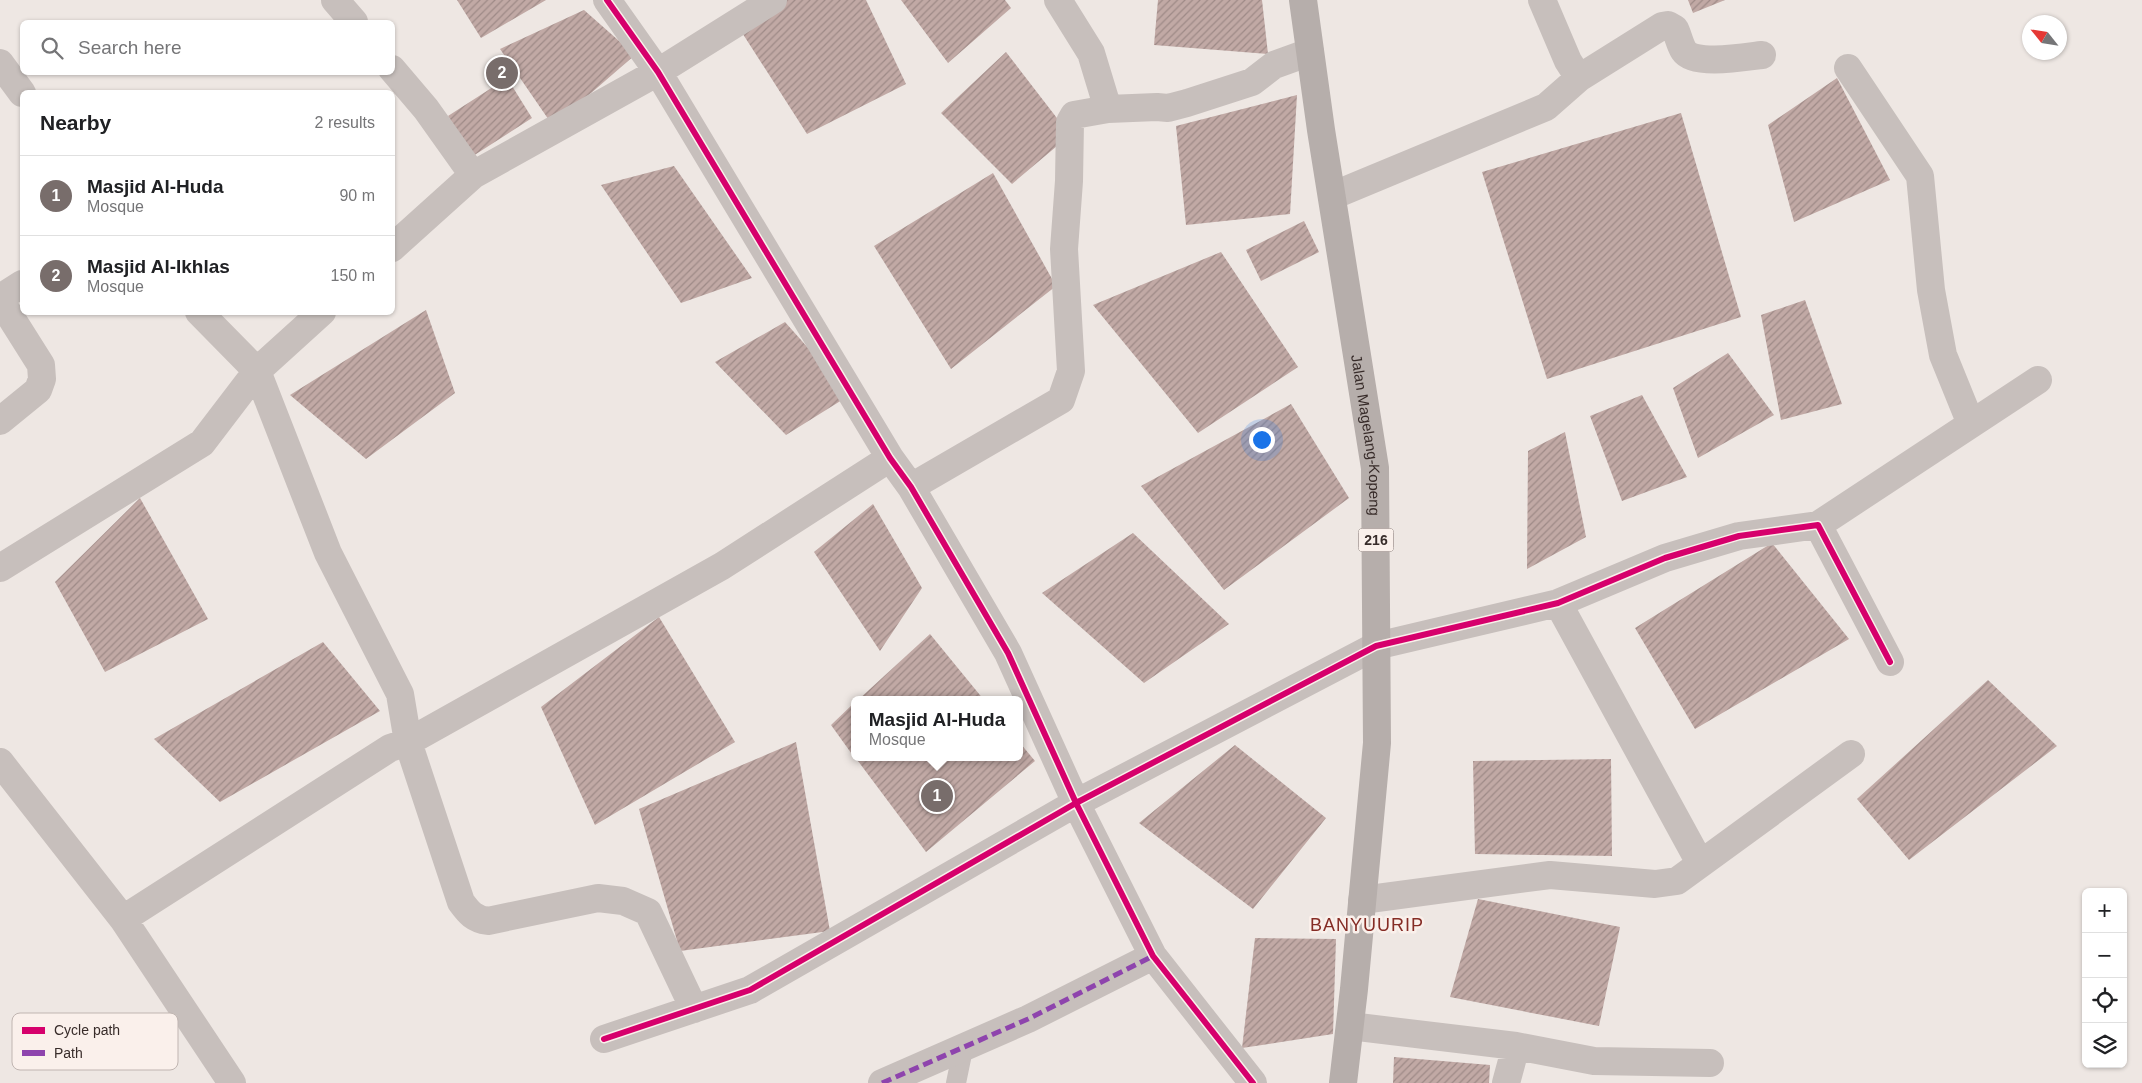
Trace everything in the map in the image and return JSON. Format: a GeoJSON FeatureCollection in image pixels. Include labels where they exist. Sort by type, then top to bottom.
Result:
{"type":"FeatureCollection","features":[{"type":"Feature","properties":{"kind":"main road","name":"Jalan Magelang-Kopeng"},"geometry":{"type":"LineString","coordinates":[[1303,0],[1375,468],[1377,743],[1343,1083]]}},
{"type":"Feature","properties":{"kind":"street"},"geometry":{"type":"LineString","coordinates":[[335,0],[352,20]]}},
{"type":"Feature","properties":{"kind":"street"},"geometry":{"type":"LineString","coordinates":[[607,0],[658,72],[890,458],[911,487],[1008,653],[1076,803],[1153,956],[1253,1083]]}},
{"type":"Feature","properties":{"kind":"street"},"geometry":{"type":"LineString","coordinates":[[395,245],[473,175],[658,72],[773,0]]}},
{"type":"Feature","properties":{"kind":"street"},"geometry":{"type":"LineString","coordinates":[[1058,0],[1091,53],[1108,108]]}},
{"type":"Feature","properties":{"kind":"street"},"geometry":{"type":"LineString","coordinates":[[1542,0],[1568,61],[1579,78]]}},
{"type":"Feature","properties":{"kind":"street"},"geometry":{"type":"LineString","coordinates":[[1332,196],[1546,107],[1579,78],[1662,26],[1668,25],[1675,28],[1684,52],[1690,57],[1702,60],[1762,55]]}},
{"type":"Feature","properties":{"kind":"street"},"geometry":{"type":"LineString","coordinates":[[911,487],[1061,400],[1071,371],[1064,249],[1069,181],[1070,122],[1074,115],[1108,108],[1168,108],[1188,103],[1252,82],[1274,65],[1310,52]]}},
{"type":"Feature","properties":{"kind":"street"},"geometry":{"type":"LineString","coordinates":[[0,63],[20,90]]}},
{"type":"Feature","properties":{"kind":"street"},"geometry":{"type":"LineString","coordinates":[[1848,68],[1920,176],[1931,290],[1942,355],[1971,424]]}},
{"type":"Feature","properties":{"kind":"street"},"geometry":{"type":"LineString","coordinates":[[395,73],[426,109],[473,175]]}},
{"type":"Feature","properties":{"kind":"street"},"geometry":{"type":"LineString","coordinates":[[0,421],[38,390],[42,379],[41,365],[0,299],[20,285]]}},
{"type":"Feature","properties":{"kind":"street"},"geometry":{"type":"LineString","coordinates":[[202,315],[257,371],[328,553],[400,694],[408,742],[461,902],[469,913],[477,919],[488,921],[598,898],[622,901],[642,909],[648,912],[694,1009]]}},
{"type":"Feature","properties":{"kind":"street"},"geometry":{"type":"LineString","coordinates":[[1,564],[202,443],[257,371],[319,315]]}},
{"type":"Feature","properties":{"kind":"street"},"geometry":{"type":"LineString","coordinates":[[604,1039],[750,990],[1076,803],[1376,646],[1558,603],[1665,558],[1739,536],[1818,525],[2038,380]]}},
{"type":"Feature","properties":{"kind":"street"},"geometry":{"type":"LineString","coordinates":[[122,919],[390,748],[408,742],[722,566],[890,458]]}},
{"type":"Feature","properties":{"kind":"street"},"geometry":{"type":"LineString","coordinates":[[1818,525],[1890,662]]}},
{"type":"Feature","properties":{"kind":"street"},"geometry":{"type":"LineString","coordinates":[[1558,603],[1700,863]]}},
{"type":"Feature","properties":{"kind":"street"},"geometry":{"type":"LineString","coordinates":[[1362,900],[1550,875],[1655,884],[1677,881],[1851,754]]}},
{"type":"Feature","properties":{"kind":"street"},"geometry":{"type":"LineString","coordinates":[[0,762],[122,919],[232,1083]]}},
{"type":"Feature","properties":{"kind":"street"},"geometry":{"type":"LineString","coordinates":[[882,1083],[1028,1019],[1153,956]]}},
{"type":"Feature","properties":{"kind":"street"},"geometry":{"type":"LineString","coordinates":[[1350,1026],[1516,1046],[1594,1060],[1710,1063]]}},
{"type":"Feature","properties":{"kind":"street"},"geometry":{"type":"LineString","coordinates":[[1506,1083],[1516,1046]]}},
{"type":"Feature","properties":{"kind":"lane"},"geometry":{"type":"LineString","coordinates":[[956,1083],[963,1049]]}},
{"type":"Feature","properties":{"kind":"building"},"geometry":{"type":"Polygon","coordinates":[[[457,0],[546,0],[481,38],[457,0]]]}},
{"type":"Feature","properties":{"kind":"building"},"geometry":{"type":"Polygon","coordinates":[[[787,0],[866,0],[906,84],[807,134],[739,28],[787,0]]]}},
{"type":"Feature","properties":{"kind":"building"},"geometry":{"type":"Polygon","coordinates":[[[901,0],[1005,0],[1011,8],[948,63],[901,0]]]}},
{"type":"Feature","properties":{"kind":"building"},"geometry":{"type":"Polygon","coordinates":[[[1158,0],[1262,0],[1268,54],[1154,45],[1158,0]]]}},
{"type":"Feature","properties":{"kind":"building"},"geometry":{"type":"Polygon","coordinates":[[[1688,0],[1725,0],[1693,13],[1688,0]]]}},
{"type":"Feature","properties":{"kind":"building"},"geometry":{"type":"Polygon","coordinates":[[[584,10],[635,55],[553,126],[500,49],[584,10]]]}},
{"type":"Feature","properties":{"kind":"building"},"geometry":{"type":"Polygon","coordinates":[[[1006,52],[1070,135],[1012,184],[941,113],[1006,52]]]}},
{"type":"Feature","properties":{"kind":"building"},"geometry":{"type":"Polygon","coordinates":[[[507,78],[532,118],[473,156],[448,116],[507,78]]]}},
{"type":"Feature","properties":{"kind":"building"},"geometry":{"type":"Polygon","coordinates":[[[1837,78],[1890,180],[1794,222],[1768,125],[1837,78]]]}},
{"type":"Feature","properties":{"kind":"building"},"geometry":{"type":"Polygon","coordinates":[[[1297,95],[1290,214],[1186,225],[1176,126],[1297,95]]]}},
{"type":"Feature","properties":{"kind":"building"},"geometry":{"type":"Polygon","coordinates":[[[1681,113],[1741,317],[1547,379],[1482,172],[1681,113]]]}},
{"type":"Feature","properties":{"kind":"building"},"geometry":{"type":"Polygon","coordinates":[[[674,166],[752,278],[681,303],[601,185],[674,166]]]}},
{"type":"Feature","properties":{"kind":"building"},"geometry":{"type":"Polygon","coordinates":[[[993,173],[1056,286],[951,369],[874,246],[993,173]]]}},
{"type":"Feature","properties":{"kind":"building"},"geometry":{"type":"Polygon","coordinates":[[[1304,221],[1319,252],[1261,281],[1246,250],[1304,221]]]}},
{"type":"Feature","properties":{"kind":"building"},"geometry":{"type":"Polygon","coordinates":[[[1221,252],[1298,367],[1198,433],[1093,305],[1221,252]]]}},
{"type":"Feature","properties":{"kind":"building"},"geometry":{"type":"Polygon","coordinates":[[[1805,300],[1842,404],[1781,420],[1761,315],[1805,300]]]}},
{"type":"Feature","properties":{"kind":"building"},"geometry":{"type":"Polygon","coordinates":[[[426,310],[455,393],[366,459],[290,395],[426,310]]]}},
{"type":"Feature","properties":{"kind":"building"},"geometry":{"type":"Polygon","coordinates":[[[785,322],[850,395],[786,435],[715,362],[785,322]]]}},
{"type":"Feature","properties":{"kind":"building"},"geometry":{"type":"Polygon","coordinates":[[[1728,353],[1774,415],[1698,458],[1673,388],[1728,353]]]}},
{"type":"Feature","properties":{"kind":"building"},"geometry":{"type":"Polygon","coordinates":[[[1642,395],[1687,477],[1622,501],[1590,416],[1642,395]]]}},
{"type":"Feature","properties":{"kind":"building"},"geometry":{"type":"Polygon","coordinates":[[[1291,404],[1349,498],[1224,590],[1141,486],[1291,404]]]}},
{"type":"Feature","properties":{"kind":"building"},"geometry":{"type":"Polygon","coordinates":[[[1565,432],[1586,537],[1527,569],[1528,451],[1565,432]]]}},
{"type":"Feature","properties":{"kind":"building"},"geometry":{"type":"Polygon","coordinates":[[[140,498],[208,619],[105,672],[55,582],[140,498]]]}},
{"type":"Feature","properties":{"kind":"building"},"geometry":{"type":"Polygon","coordinates":[[[873,504],[922,588],[880,651],[814,552],[873,504]]]}},
{"type":"Feature","properties":{"kind":"building"},"geometry":{"type":"Polygon","coordinates":[[[1133,533],[1229,624],[1144,683],[1042,593],[1133,533]]]}},
{"type":"Feature","properties":{"kind":"building"},"geometry":{"type":"Polygon","coordinates":[[[1772,543],[1849,639],[1695,729],[1635,628],[1772,543]]]}},
{"type":"Feature","properties":{"kind":"building"},"geometry":{"type":"Polygon","coordinates":[[[659,617],[735,742],[595,825],[541,707],[659,617]]]}},
{"type":"Feature","properties":{"kind":"building"},"geometry":{"type":"Polygon","coordinates":[[[930,634],[981,696],[862,696],[930,634]]]}},
{"type":"Feature","properties":{"kind":"building"},"geometry":{"type":"Polygon","coordinates":[[[323,642],[380,711],[220,802],[154,739],[323,642]]]}},
{"type":"Feature","properties":{"kind":"building"},"geometry":{"type":"Polygon","coordinates":[[[1988,680],[2057,746],[1909,860],[1857,799],[1988,680]]]}},
{"type":"Feature","properties":{"kind":"building"},"geometry":{"type":"Polygon","coordinates":[[[851,706],[851,753],[831,725],[851,706]]]}},
{"type":"Feature","properties":{"kind":"building"},"geometry":{"type":"Polygon","coordinates":[[[796,742],[830,931],[680,951],[639,809],[796,742]]]}},
{"type":"Feature","properties":{"kind":"building"},"geometry":{"type":"Polygon","coordinates":[[[1235,745],[1326,818],[1253,909],[1139,823],[1235,745]]]}},
{"type":"Feature","properties":{"kind":"building"},"geometry":{"type":"Polygon","coordinates":[[[1023,747],[1035,761],[926,852],[858,761],[1023,761],[1023,747]]]}},
{"type":"Feature","properties":{"kind":"building"},"geometry":{"type":"Polygon","coordinates":[[[1611,759],[1612,856],[1475,854],[1473,761],[1611,759]]]}},
{"type":"Feature","properties":{"kind":"building"},"geometry":{"type":"Polygon","coordinates":[[[1478,899],[1620,927],[1599,1026],[1450,997],[1478,899]]]}},
{"type":"Feature","properties":{"kind":"building"},"geometry":{"type":"Polygon","coordinates":[[[1255,938],[1336,939],[1333,1034],[1242,1048],[1255,938]]]}},
{"type":"Feature","properties":{"kind":"building"},"geometry":{"type":"Polygon","coordinates":[[[1394,1057],[1490,1065],[1489,1083],[1393,1083],[1394,1057]]]}},
{"type":"Feature","properties":{"kind":"marked path"},"geometry":{"type":"LineString","coordinates":[[882,1083],[1028,1019],[1153,956]]}},
{"type":"Feature","properties":{"kind":"cycle path"},"geometry":{"type":"LineString","coordinates":[[607,0],[658,72],[890,458],[911,487],[1008,653],[1076,803],[1153,956],[1253,1083]]}},
{"type":"Feature","properties":{"kind":"cycle path"},"geometry":{"type":"LineString","coordinates":[[604,1039],[750,990],[1076,803],[1376,646],[1558,603],[1665,558],[1739,536],[1818,525],[1890,662]]}},
{"type":"Feature","properties":{"kind":"place","name":"Masjid Al-Ikhlas"},"geometry":{"type":"Point","coordinates":[502,73]}},
{"type":"Feature","properties":{"kind":"place","name":"Masjid Al-Huda"},"geometry":{"type":"Point","coordinates":[937,796]}},
{"type":"Feature","properties":{"kind":"district","name":"BANYUURIP"},"geometry":{"type":"Point","coordinates":[1367,925]}}]}
